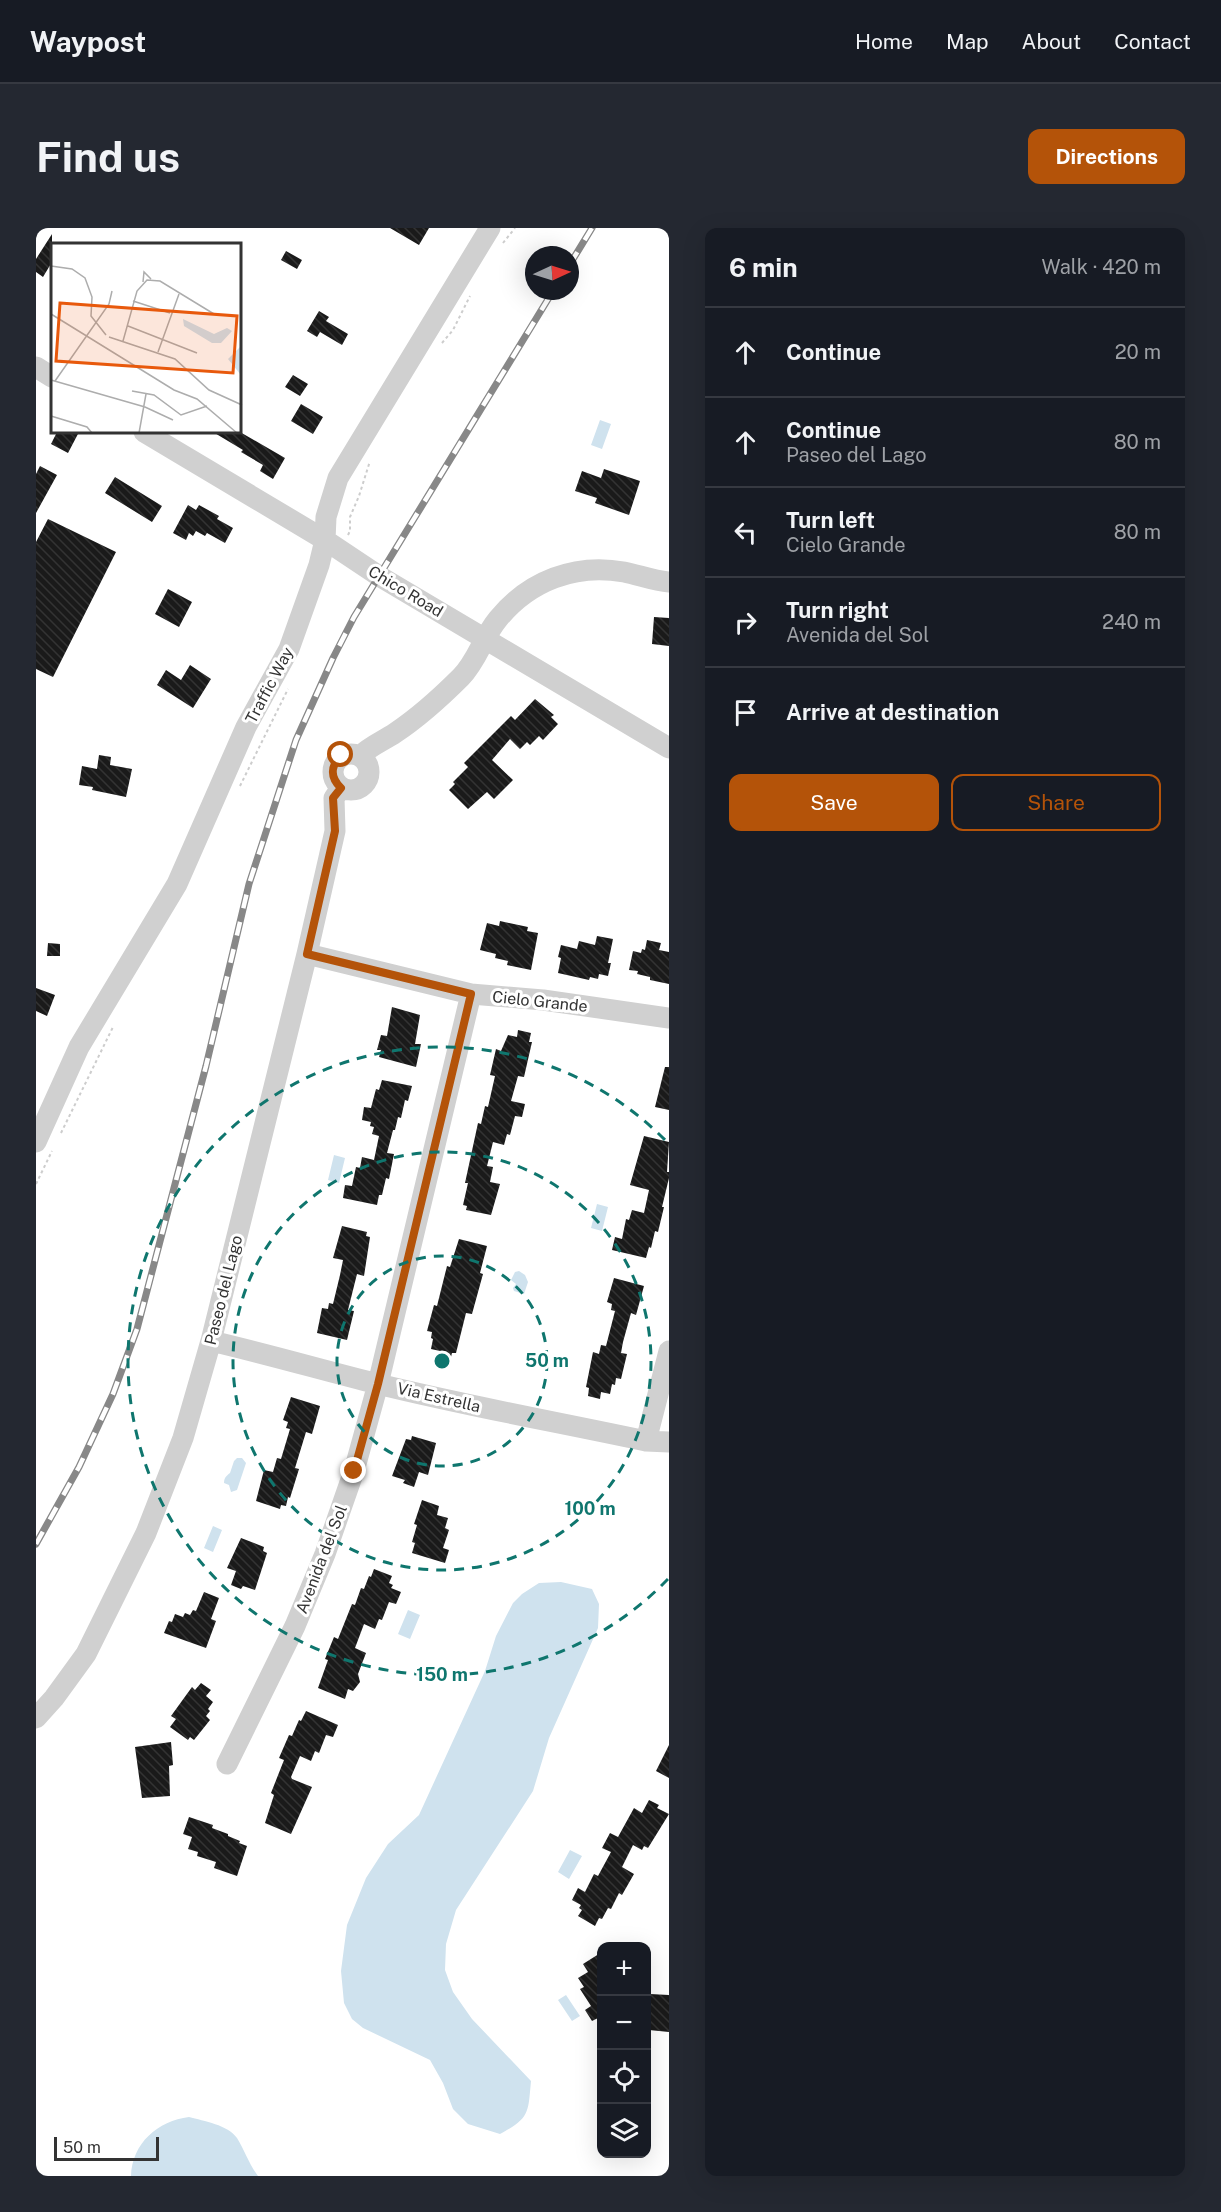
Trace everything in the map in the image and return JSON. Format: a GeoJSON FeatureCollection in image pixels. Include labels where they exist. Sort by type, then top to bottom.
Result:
{"type":"FeatureCollection","features":[{"type":"Feature","properties":{"kind":"street","name":"Traffic Way"},"geometry":{"type":"LineString","coordinates":[[36,1142],[79,1047],[177,884],[246,727],[289,649],[307,602],[325,540],[326,517],[338,478],[490,228]]}},
{"type":"Feature","properties":{"kind":"street"},"geometry":{"type":"LineString","coordinates":[[36,367],[51,376]]}},
{"type":"Feature","properties":{"kind":"street","name":"Chico Road"},"geometry":{"type":"LineString","coordinates":[[147,434],[325,540],[379,576],[669,748]]}},
{"type":"Feature","properties":{"kind":"street"},"geometry":{"type":"LineString","coordinates":[[485,638],[507,608],[527,590],[553,578],[584,570],[622,572],[669,582]]}},
{"type":"Feature","properties":{"kind":"street","name":"Paseo del Lago"},"geometry":{"type":"LineString","coordinates":[[36,1718],[54,1698],[86,1654],[146,1533],[183,1438],[211,1341],[307,954],[335,831],[333,798],[346,789],[362,787],[369,777],[368,765],[360,756],[368,748],[393,735],[429,709],[464,674],[485,638]]}},
{"type":"Feature","properties":{"kind":"street","name":"Cielo Grande"},"geometry":{"type":"LineString","coordinates":[[307,954],[471,994],[543,1000],[669,1018]]}},
{"type":"Feature","properties":{"kind":"street","name":"Avenida del Sol"},"geometry":{"type":"LineString","coordinates":[[227,1764],[295,1626],[326,1554],[354,1471],[378,1384],[471,994]]}},
{"type":"Feature","properties":{"kind":"street","name":"Via Estrella"},"geometry":{"type":"LineString","coordinates":[[211,1341],[294,1360],[378,1384],[646,1441],[669,1442]]}},
{"type":"Feature","properties":{"kind":"street"},"geometry":{"type":"LineString","coordinates":[[646,1441],[669,1351]]}},
{"type":"Feature","properties":{"kind":"water"},"geometry":{"type":"Polygon","coordinates":[[[600,420],[611,424],[602,449],[591,445],[600,420]]]}},
{"type":"Feature","properties":{"kind":"water"},"geometry":{"type":"Polygon","coordinates":[[[334,1155],[345,1158],[339,1183],[328,1180],[334,1155]]]}},
{"type":"Feature","properties":{"kind":"water"},"geometry":{"type":"Polygon","coordinates":[[[597,1204],[608,1207],[602,1231],[591,1228],[597,1204]]]}},
{"type":"Feature","properties":{"kind":"water"},"geometry":{"type":"Polygon","coordinates":[[[519,1271],[525,1275],[528,1282],[524,1294],[514,1291],[516,1284],[511,1280],[515,1272],[519,1271]]]}},
{"type":"Feature","properties":{"kind":"water"},"geometry":{"type":"Polygon","coordinates":[[[237,1458],[242,1458],[246,1463],[237,1490],[231,1492],[229,1485],[224,1481],[237,1458]]]}},
{"type":"Feature","properties":{"kind":"water"},"geometry":{"type":"Polygon","coordinates":[[[213,1526],[222,1530],[213,1552],[204,1548],[213,1526]]]}},
{"type":"Feature","properties":{"kind":"water"},"geometry":{"type":"Polygon","coordinates":[[[561,1582],[592,1589],[599,1604],[598,1628],[549,1738],[533,1791],[456,1910],[446,1944],[445,1970],[453,1992],[472,2019],[531,2081],[526,2113],[522,2119],[500,2134],[468,2124],[453,2109],[443,2083],[430,2060],[363,2028],[352,2019],[344,2003],[341,1971],[347,1925],[366,1878],[388,1844],[419,1815],[485,1671],[496,1636],[513,1603],[539,1583],[561,1582]]]}},
{"type":"Feature","properties":{"kind":"water"},"geometry":{"type":"Polygon","coordinates":[[[408,1610],[420,1615],[410,1639],[398,1634],[408,1610]]]}},
{"type":"Feature","properties":{"kind":"water"},"geometry":{"type":"Polygon","coordinates":[[[570,1850],[582,1856],[569,1879],[558,1872],[570,1850]]]}},
{"type":"Feature","properties":{"kind":"water"},"geometry":{"type":"Polygon","coordinates":[[[566,1995],[580,2016],[572,2021],[558,2000],[566,1995]]]}},
{"type":"Feature","properties":{"kind":"water"},"geometry":{"type":"Polygon","coordinates":[[[189,2117],[215,2124],[233,2134],[258,2176],[131,2176],[136,2153],[149,2136],[167,2123],[189,2117]]]}},
{"type":"Feature","properties":{"kind":"building"},"geometry":{"type":"Polygon","coordinates":[[[390,228],[429,228],[419,245],[390,228]]]}},
{"type":"Feature","properties":{"kind":"building"},"geometry":{"type":"Polygon","coordinates":[[[52,234],[51,264],[43,277],[36,272],[36,259],[52,234]]]}},
{"type":"Feature","properties":{"kind":"building"},"geometry":{"type":"Polygon","coordinates":[[[286,251],[302,260],[297,269],[281,260],[286,251]]]}},
{"type":"Feature","properties":{"kind":"building"},"geometry":{"type":"Polygon","coordinates":[[[319,311],[329,317],[326,321],[348,334],[342,345],[320,332],[317,337],[307,331],[319,311]]]}},
{"type":"Feature","properties":{"kind":"building"},"geometry":{"type":"Polygon","coordinates":[[[293,375],[308,384],[300,396],[285,387],[293,375]]]}},
{"type":"Feature","properties":{"kind":"building"},"geometry":{"type":"Polygon","coordinates":[[[301,404],[323,417],[313,434],[291,421],[301,404]]]}},
{"type":"Feature","properties":{"kind":"building"},"geometry":{"type":"Polygon","coordinates":[[[242,433],[285,458],[273,479],[260,471],[263,465],[241,452],[243,450],[216,434],[242,433]]]}},
{"type":"Feature","properties":{"kind":"building"},"geometry":{"type":"Polygon","coordinates":[[[56,434],[78,434],[68,453],[51,444],[56,434]]]}},
{"type":"Feature","properties":{"kind":"building"},"geometry":{"type":"Polygon","coordinates":[[[40,466],[57,475],[36,513],[36,474],[40,466]]]}},
{"type":"Feature","properties":{"kind":"building"},"geometry":{"type":"Polygon","coordinates":[[[604,469],[640,481],[629,515],[595,503],[597,498],[575,491],[582,471],[601,478],[604,469]]]}},
{"type":"Feature","properties":{"kind":"building"},"geometry":{"type":"Polygon","coordinates":[[[115,477],[162,506],[152,522],[105,493],[115,477]]]}},
{"type":"Feature","properties":{"kind":"building"},"geometry":{"type":"Polygon","coordinates":[[[188,505],[196,510],[199,505],[219,516],[217,519],[233,528],[225,543],[207,533],[205,536],[196,531],[193,536],[189,533],[186,540],[173,533],[188,505]]]}},
{"type":"Feature","properties":{"kind":"building"},"geometry":{"type":"Polygon","coordinates":[[[48,519],[116,552],[53,677],[36,669],[36,542],[48,519]]]}},
{"type":"Feature","properties":{"kind":"building"},"geometry":{"type":"Polygon","coordinates":[[[168,589],[192,602],[179,627],[155,614],[168,589]]]}},
{"type":"Feature","properties":{"kind":"building"},"geometry":{"type":"Polygon","coordinates":[[[654,617],[669,618],[669,646],[652,644],[654,617]]]}},
{"type":"Feature","properties":{"kind":"building"},"geometry":{"type":"Polygon","coordinates":[[[190,665],[211,679],[193,708],[157,685],[166,670],[181,680],[190,665]]]}},
{"type":"Feature","properties":{"kind":"building"},"geometry":{"type":"Polygon","coordinates":[[[535,699],[554,715],[551,717],[558,724],[543,740],[539,736],[530,745],[527,742],[520,749],[510,739],[492,760],[513,780],[494,799],[487,792],[468,809],[449,790],[455,784],[453,782],[468,767],[464,763],[511,716],[515,720],[535,699]]]}},
{"type":"Feature","properties":{"kind":"building"},"geometry":{"type":"Polygon","coordinates":[[[99,755],[111,757],[110,765],[132,769],[126,797],[79,785],[82,766],[97,769],[99,755]]]}},
{"type":"Feature","properties":{"kind":"building"},"geometry":{"type":"Polygon","coordinates":[[[500,921],[528,927],[527,931],[538,933],[531,970],[507,965],[508,961],[495,958],[496,954],[480,950],[487,923],[499,926],[500,921]]]}},
{"type":"Feature","properties":{"kind":"building"},"geometry":{"type":"Polygon","coordinates":[[[597,936],[613,939],[608,976],[599,974],[598,979],[590,977],[589,980],[558,973],[561,945],[577,949],[579,941],[595,945],[597,936]]]}},
{"type":"Feature","properties":{"kind":"building"},"geometry":{"type":"Polygon","coordinates":[[[647,940],[661,943],[659,950],[669,952],[669,984],[650,980],[650,977],[637,974],[638,971],[629,970],[633,951],[641,953],[642,949],[645,950],[647,940]]]}},
{"type":"Feature","properties":{"kind":"building"},"geometry":{"type":"Polygon","coordinates":[[[48,943],[60,944],[60,956],[47,956],[48,943]]]}},
{"type":"Feature","properties":{"kind":"building"},"geometry":{"type":"Polygon","coordinates":[[[36,988],[55,995],[47,1016],[36,1011],[36,988]]]}},
{"type":"Feature","properties":{"kind":"building"},"geometry":{"type":"Polygon","coordinates":[[[392,1007],[420,1015],[415,1044],[421,1044],[416,1067],[379,1057],[381,1050],[377,1050],[381,1035],[387,1036],[392,1007]]]}},
{"type":"Feature","properties":{"kind":"building"},"geometry":{"type":"Polygon","coordinates":[[[518,1030],[531,1033],[529,1042],[532,1042],[524,1077],[518,1076],[511,1101],[525,1104],[522,1117],[515,1116],[510,1135],[507,1134],[504,1145],[493,1142],[487,1166],[493,1167],[490,1182],[500,1184],[491,1215],[466,1210],[467,1206],[463,1205],[468,1183],[465,1183],[478,1123],[481,1124],[485,1106],[488,1107],[495,1076],[490,1075],[496,1049],[501,1051],[508,1035],[517,1037],[518,1030]]]}},
{"type":"Feature","properties":{"kind":"building"},"geometry":{"type":"Polygon","coordinates":[[[665,1067],[669,1067],[669,1110],[655,1107],[665,1067]]]}},
{"type":"Feature","properties":{"kind":"building"},"geometry":{"type":"Polygon","coordinates":[[[382,1080],[412,1086],[408,1101],[405,1100],[401,1118],[398,1117],[395,1130],[393,1130],[387,1153],[394,1154],[389,1179],[386,1178],[377,1205],[343,1198],[345,1185],[352,1186],[356,1167],[360,1168],[362,1157],[374,1160],[379,1136],[372,1134],[374,1127],[370,1126],[371,1122],[362,1120],[364,1107],[371,1108],[376,1089],[379,1090],[382,1080]]]}},
{"type":"Feature","properties":{"kind":"building"},"geometry":{"type":"Polygon","coordinates":[[[644,1136],[669,1142],[667,1172],[669,1172],[669,1178],[662,1207],[664,1207],[658,1232],[655,1231],[646,1258],[612,1250],[615,1237],[622,1239],[626,1219],[629,1220],[632,1210],[644,1213],[649,1190],[630,1185],[644,1136]]]}},
{"type":"Feature","properties":{"kind":"building"},"geometry":{"type":"Polygon","coordinates":[[[342,1226],[367,1232],[366,1236],[370,1237],[364,1276],[357,1274],[348,1310],[354,1311],[347,1340],[317,1333],[322,1308],[328,1309],[329,1303],[333,1304],[340,1275],[343,1260],[333,1258],[342,1226]]]}},
{"type":"Feature","properties":{"kind":"building"},"geometry":{"type":"Polygon","coordinates":[[[459,1239],[487,1246],[480,1273],[483,1274],[472,1314],[466,1313],[456,1353],[452,1353],[450,1361],[438,1358],[440,1351],[431,1349],[432,1332],[427,1331],[434,1305],[437,1306],[447,1266],[450,1267],[459,1239]]]}},
{"type":"Feature","properties":{"kind":"building"},"geometry":{"type":"Polygon","coordinates":[[[614,1278],[644,1286],[636,1315],[631,1313],[623,1342],[621,1353],[627,1354],[621,1379],[616,1378],[610,1394],[601,1392],[600,1399],[588,1396],[589,1388],[586,1387],[593,1352],[599,1354],[601,1345],[606,1346],[615,1311],[611,1310],[612,1304],[607,1302],[614,1278]]]}},
{"type":"Feature","properties":{"kind":"building"},"geometry":{"type":"Polygon","coordinates":[[[291,1397],[320,1406],[312,1434],[306,1432],[295,1468],[299,1469],[290,1498],[288,1497],[286,1506],[281,1505],[280,1509],[256,1501],[264,1470],[273,1472],[277,1458],[281,1459],[290,1429],[286,1428],[288,1422],[283,1420],[291,1397]]]}},
{"type":"Feature","properties":{"kind":"building"},"geometry":{"type":"Polygon","coordinates":[[[412,1436],[436,1443],[428,1475],[419,1472],[414,1487],[403,1483],[405,1480],[392,1476],[406,1439],[411,1440],[412,1436]]]}},
{"type":"Feature","properties":{"kind":"building"},"geometry":{"type":"Polygon","coordinates":[[[422,1500],[439,1506],[437,1515],[448,1518],[445,1528],[449,1530],[443,1548],[449,1550],[445,1563],[412,1553],[415,1543],[412,1542],[417,1525],[414,1524],[422,1500]]]}},
{"type":"Feature","properties":{"kind":"building"},"geometry":{"type":"Polygon","coordinates":[[[241,1538],[264,1547],[263,1551],[267,1553],[255,1590],[243,1586],[241,1589],[231,1585],[236,1571],[227,1568],[241,1538]]]}},
{"type":"Feature","properties":{"kind":"building"},"geometry":{"type":"Polygon","coordinates":[[[374,1569],[392,1576],[389,1583],[393,1585],[391,1588],[401,1592],[396,1604],[389,1602],[382,1620],[379,1619],[375,1629],[364,1624],[355,1648],[366,1653],[358,1674],[360,1682],[353,1691],[348,1689],[345,1699],[318,1688],[328,1660],[325,1659],[334,1637],[338,1639],[352,1604],[355,1605],[361,1588],[364,1589],[374,1569]]]}},
{"type":"Feature","properties":{"kind":"building"},"geometry":{"type":"Polygon","coordinates":[[[204,1592],[219,1598],[211,1619],[216,1621],[206,1648],[164,1633],[175,1614],[183,1617],[185,1613],[190,1615],[193,1610],[196,1611],[204,1592]]]}},
{"type":"Feature","properties":{"kind":"building"},"geometry":{"type":"Polygon","coordinates":[[[201,1683],[211,1690],[206,1696],[213,1702],[206,1716],[210,1720],[194,1740],[190,1737],[188,1740],[170,1727],[176,1719],[171,1716],[192,1687],[195,1690],[201,1683]]]}},
{"type":"Feature","properties":{"kind":"building"},"geometry":{"type":"Polygon","coordinates":[[[306,1711],[338,1725],[333,1737],[326,1735],[319,1753],[315,1751],[311,1761],[300,1756],[291,1777],[312,1787],[291,1834],[265,1823],[274,1795],[271,1793],[284,1760],[279,1758],[289,1735],[292,1736],[306,1711]]]}},
{"type":"Feature","properties":{"kind":"building"},"geometry":{"type":"Polygon","coordinates":[[[171,1742],[173,1765],[169,1766],[170,1796],[142,1798],[135,1747],[171,1742]]]}},
{"type":"Feature","properties":{"kind":"building"},"geometry":{"type":"Polygon","coordinates":[[[669,1745],[669,1778],[656,1771],[669,1745]]]}},
{"type":"Feature","properties":{"kind":"building"},"geometry":{"type":"Polygon","coordinates":[[[649,1800],[659,1805],[657,1808],[669,1814],[648,1848],[644,1846],[642,1850],[633,1845],[622,1867],[634,1874],[622,1895],[619,1893],[611,1909],[608,1908],[595,1926],[578,1916],[582,1910],[579,1908],[581,1905],[572,1900],[578,1888],[585,1892],[594,1874],[598,1876],[611,1852],[602,1848],[610,1833],[618,1837],[634,1808],[642,1813],[649,1800]]]}},
{"type":"Feature","properties":{"kind":"building"},"geometry":{"type":"Polygon","coordinates":[[[189,1817],[213,1825],[212,1828],[228,1834],[247,1846],[237,1876],[214,1868],[216,1862],[197,1856],[198,1852],[188,1849],[192,1837],[183,1834],[189,1817]]]}},
{"type":"Feature","properties":{"kind":"building"},"geometry":{"type":"Polygon","coordinates":[[[597,1955],[597,2018],[592,2021],[585,2010],[591,2006],[580,1989],[584,1987],[578,1978],[588,1972],[583,1964],[597,1955]]]}},
{"type":"Feature","properties":{"kind":"building"},"geometry":{"type":"Polygon","coordinates":[[[651,1994],[669,1995],[669,2032],[651,2030],[651,1994]]]}},
{"type":"Feature","properties":{"kind":"railway"},"geometry":{"type":"LineString","coordinates":[[579,249],[592,228]]}},
{"type":"Feature","properties":{"kind":"railway"},"geometry":{"type":"LineString","coordinates":[[36,1544],[79,1467],[113,1394],[137,1329],[206,1066],[249,884],[296,740],[354,617],[548,300]]}},
{"type":"Feature","properties":{"kind":"route"},"geometry":{"type":"LineString","coordinates":[[341,755],[334,762],[332,772],[334,781],[341,788],[333,798],[335,831],[307,954],[471,994],[378,1384],[354,1471]]}}]}
